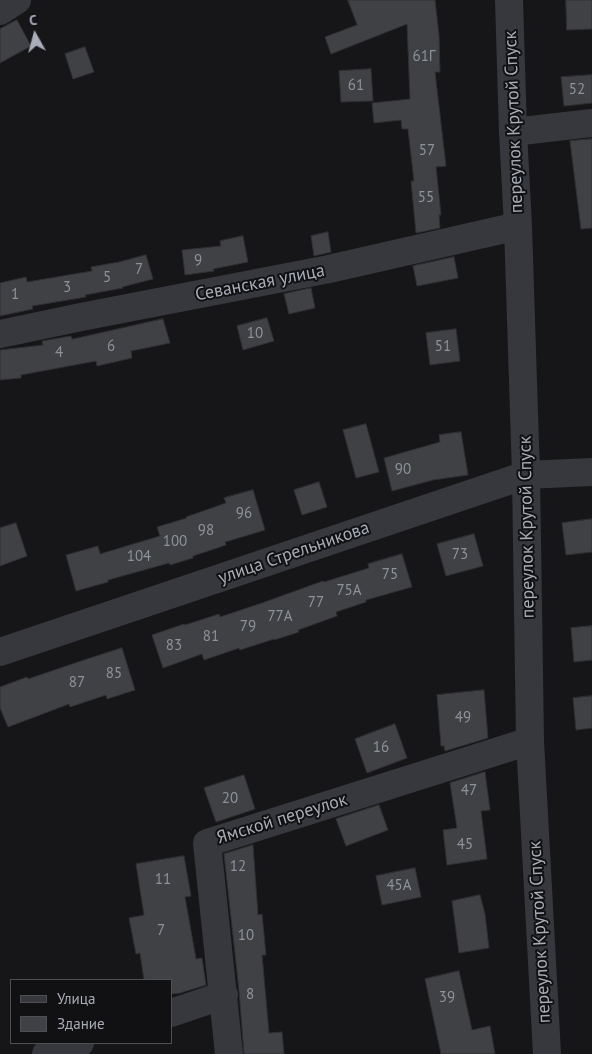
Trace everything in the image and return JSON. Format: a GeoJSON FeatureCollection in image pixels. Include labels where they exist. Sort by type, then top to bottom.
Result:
{"type":"FeatureCollection","features":[{"type":"Feature","properties":{"kind":"street"},"geometry":{"type":"LineString","coordinates":[[0,11],[17,0]]}},
{"type":"Feature","properties":{"kind":"street","name":"переулок Крутой Спуск"},"geometry":{"type":"LineString","coordinates":[[509,0],[526,475],[530,741],[547,1054]]}},
{"type":"Feature","properties":{"kind":"street"},"geometry":{"type":"LineString","coordinates":[[513,132],[592,124]]}},
{"type":"Feature","properties":{"kind":"street","name":"Севанская улица"},"geometry":{"type":"LineString","coordinates":[[0,334],[330,269],[518,226]]}},
{"type":"Feature","properties":{"kind":"street","name":"улица Стрельникова"},"geometry":{"type":"LineString","coordinates":[[0,652],[526,475],[592,472]]}},
{"type":"Feature","properties":{"kind":"street","name":"Ямской переулок"},"geometry":{"type":"LineString","coordinates":[[229,1054],[207,843],[530,741]]}},
{"type":"Feature","properties":{"kind":"street"},"geometry":{"type":"LineString","coordinates":[[172,1013],[224,995]]}},
{"type":"Feature","properties":{"kind":"street"},"geometry":{"type":"LineString","coordinates":[[46,1054],[77,1044]]}},
{"type":"Feature","properties":{"kind":"building"},"geometry":{"type":"Polygon","coordinates":[[[348,0],[435,0],[439,35],[440,72],[435,72],[446,166],[436,167],[441,215],[439,215],[440,228],[416,233],[411,181],[414,181],[408,129],[402,129],[401,120],[374,123],[372,103],[410,99],[407,24],[331,54],[325,37],[357,25],[348,0]]]}},
{"type":"Feature","properties":{"kind":"building"},"geometry":{"type":"Polygon","coordinates":[[[566,0],[592,0],[592,29],[567,30],[566,0]]]}},
{"type":"Feature","properties":{"kind":"building"},"geometry":{"type":"Polygon","coordinates":[[[17,20],[31,46],[0,63],[0,29],[17,20]]]}},
{"type":"Feature","properties":{"kind":"building"},"geometry":{"type":"Polygon","coordinates":[[[85,47],[94,72],[73,79],[65,54],[85,47]]]}},
{"type":"Feature","properties":{"kind":"building"},"geometry":{"type":"Polygon","coordinates":[[[371,69],[373,101],[341,102],[339,71],[371,69]]]}},
{"type":"Feature","properties":{"kind":"building"},"geometry":{"type":"Polygon","coordinates":[[[592,75],[592,103],[564,106],[561,77],[592,75]]]}},
{"type":"Feature","properties":{"kind":"building"},"geometry":{"type":"Polygon","coordinates":[[[592,139],[592,228],[581,229],[570,141],[592,139]]]}},
{"type":"Feature","properties":{"kind":"building"},"geometry":{"type":"Polygon","coordinates":[[[328,232],[331,252],[314,256],[311,236],[328,232]]]}},
{"type":"Feature","properties":{"kind":"building"},"geometry":{"type":"Polygon","coordinates":[[[243,236],[248,262],[213,269],[214,271],[185,275],[182,250],[221,246],[220,241],[243,236]]]}},
{"type":"Feature","properties":{"kind":"building"},"geometry":{"type":"Polygon","coordinates":[[[146,255],[153,279],[123,288],[85,295],[86,297],[32,306],[33,309],[0,316],[0,283],[26,277],[27,282],[92,271],[91,267],[146,255]]]}},
{"type":"Feature","properties":{"kind":"building"},"geometry":{"type":"Polygon","coordinates":[[[454,257],[458,278],[417,286],[413,266],[454,257]]]}},
{"type":"Feature","properties":{"kind":"building"},"geometry":{"type":"Polygon","coordinates":[[[311,288],[315,308],[289,314],[284,294],[311,288]]]}},
{"type":"Feature","properties":{"kind":"building"},"geometry":{"type":"Polygon","coordinates":[[[267,318],[274,341],[243,350],[237,326],[267,318]]]}},
{"type":"Feature","properties":{"kind":"building"},"geometry":{"type":"Polygon","coordinates":[[[163,319],[170,343],[131,351],[132,358],[97,366],[96,361],[21,375],[21,378],[0,380],[0,350],[43,345],[42,341],[71,336],[72,339],[163,319]]]}},
{"type":"Feature","properties":{"kind":"building"},"geometry":{"type":"Polygon","coordinates":[[[456,329],[460,361],[430,365],[426,333],[456,329]]]}},
{"type":"Feature","properties":{"kind":"building"},"geometry":{"type":"Polygon","coordinates":[[[366,424],[379,472],[356,478],[343,430],[366,424]]]}},
{"type":"Feature","properties":{"kind":"building"},"geometry":{"type":"Polygon","coordinates":[[[461,432],[468,475],[433,480],[392,491],[384,458],[440,442],[439,435],[461,432]]]}},
{"type":"Feature","properties":{"kind":"building"},"geometry":{"type":"Polygon","coordinates":[[[319,482],[327,507],[302,515],[294,490],[319,482]]]}},
{"type":"Feature","properties":{"kind":"building"},"geometry":{"type":"Polygon","coordinates":[[[253,490],[265,530],[225,542],[226,545],[193,556],[193,558],[108,580],[108,582],[76,591],[66,555],[98,546],[100,554],[160,536],[157,527],[226,503],[224,498],[253,490]]]}},
{"type":"Feature","properties":{"kind":"building"},"geometry":{"type":"Polygon","coordinates":[[[592,519],[592,552],[566,555],[562,523],[592,519]]]}},
{"type":"Feature","properties":{"kind":"building"},"geometry":{"type":"Polygon","coordinates":[[[16,523],[27,556],[0,566],[0,528],[16,523]]]}},
{"type":"Feature","properties":{"kind":"building"},"geometry":{"type":"Polygon","coordinates":[[[474,534],[483,566],[446,576],[437,544],[474,534]]]}},
{"type":"Feature","properties":{"kind":"building"},"geometry":{"type":"Polygon","coordinates":[[[402,554],[412,587],[366,600],[366,602],[336,612],[337,616],[298,630],[299,632],[240,650],[239,648],[204,660],[202,654],[163,668],[152,635],[219,614],[220,617],[323,581],[369,568],[368,564],[402,554]]]}},
{"type":"Feature","properties":{"kind":"building"},"geometry":{"type":"Polygon","coordinates":[[[592,626],[592,660],[574,662],[571,628],[592,626]]]}},
{"type":"Feature","properties":{"kind":"building"},"geometry":{"type":"Polygon","coordinates":[[[122,648],[135,690],[107,699],[106,695],[70,707],[69,704],[8,727],[0,708],[0,687],[122,648]]]}},
{"type":"Feature","properties":{"kind":"building"},"geometry":{"type":"Polygon","coordinates":[[[484,690],[488,738],[445,751],[444,746],[441,746],[437,695],[484,690]]]}},
{"type":"Feature","properties":{"kind":"building"},"geometry":{"type":"Polygon","coordinates":[[[592,696],[592,728],[576,730],[573,698],[592,696]]]}},
{"type":"Feature","properties":{"kind":"building"},"geometry":{"type":"Polygon","coordinates":[[[395,724],[407,758],[367,773],[355,739],[395,724]]]}},
{"type":"Feature","properties":{"kind":"building"},"geometry":{"type":"Polygon","coordinates":[[[485,772],[490,810],[481,811],[487,859],[447,865],[443,830],[457,828],[450,783],[485,772]]]}},
{"type":"Feature","properties":{"kind":"building"},"geometry":{"type":"Polygon","coordinates":[[[244,775],[255,809],[216,822],[204,788],[244,775]]]}},
{"type":"Feature","properties":{"kind":"building"},"geometry":{"type":"Polygon","coordinates":[[[379,805],[388,830],[346,846],[336,819],[379,805]]]}},
{"type":"Feature","properties":{"kind":"building"},"geometry":{"type":"Polygon","coordinates":[[[253,845],[258,915],[262,914],[266,955],[262,955],[269,1033],[282,1032],[284,1054],[244,1054],[224,854],[253,845]]]}},
{"type":"Feature","properties":{"kind":"building"},"geometry":{"type":"Polygon","coordinates":[[[184,856],[191,896],[185,897],[196,959],[202,958],[206,985],[172,994],[172,979],[144,979],[140,953],[136,954],[129,918],[144,915],[136,864],[184,856]]]}},
{"type":"Feature","properties":{"kind":"building"},"geometry":{"type":"Polygon","coordinates":[[[415,868],[421,897],[382,905],[376,876],[415,868]]]}},
{"type":"Feature","properties":{"kind":"building"},"geometry":{"type":"Polygon","coordinates":[[[480,895],[485,914],[489,948],[459,953],[452,901],[480,895]]]}},
{"type":"Feature","properties":{"kind":"building"},"geometry":{"type":"Polygon","coordinates":[[[459,971],[472,1030],[490,1026],[495,1054],[441,1054],[425,979],[459,971]]]}}]}
